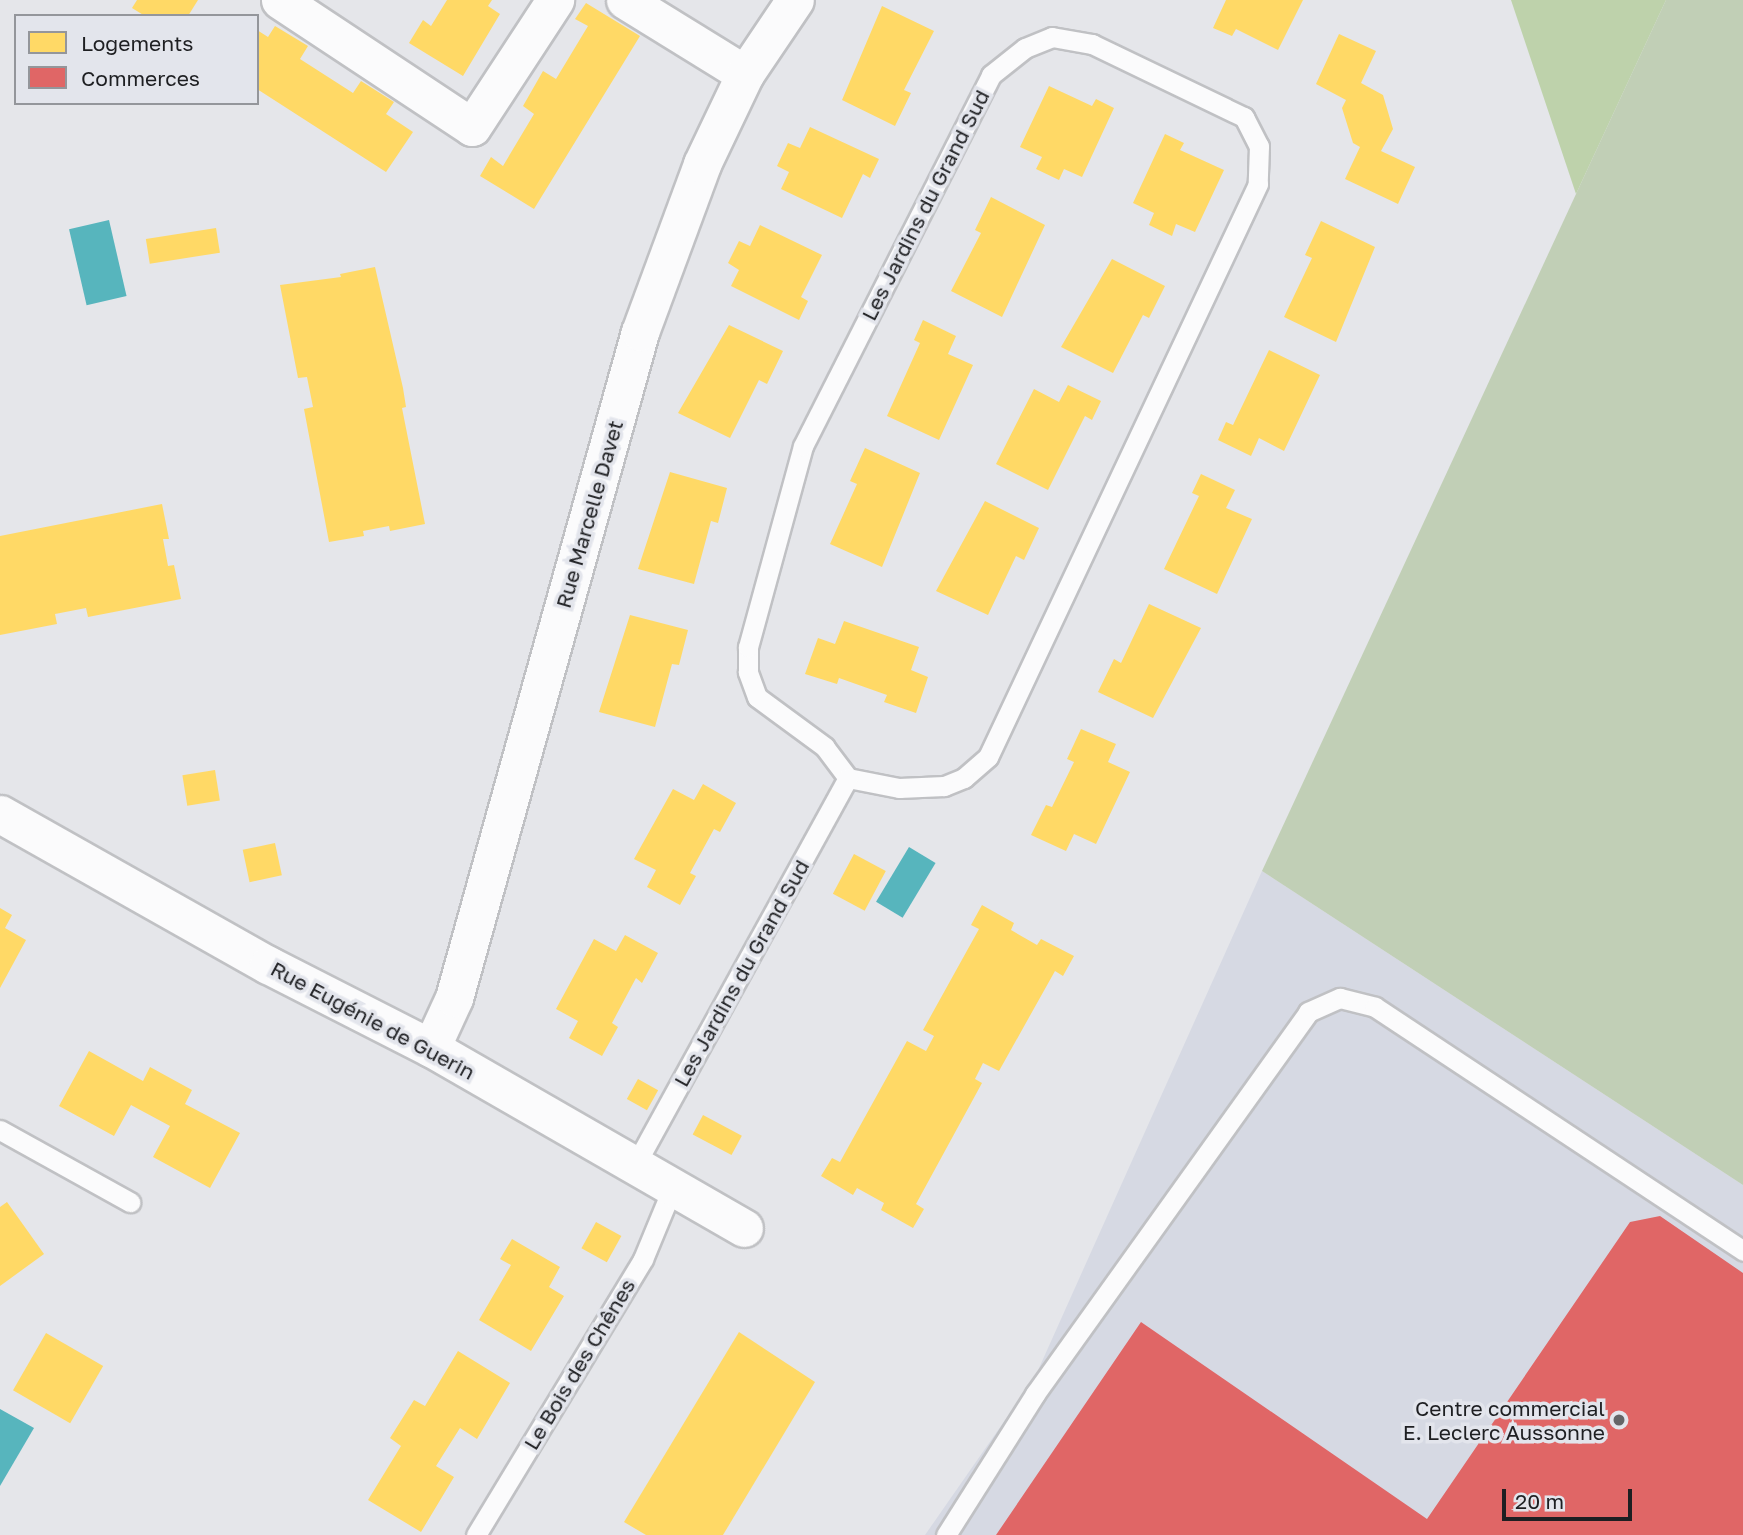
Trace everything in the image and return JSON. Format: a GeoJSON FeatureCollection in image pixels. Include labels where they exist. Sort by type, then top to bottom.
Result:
{"type":"FeatureCollection","features":[{"type":"Feature","properties":{"kind":"street"},"geometry":{"type":"LineString","coordinates":[[281,0],[472,127],[555,0]]}},
{"type":"Feature","properties":{"kind":"street"},"geometry":{"type":"LineString","coordinates":[[625,0],[745,74]]}},
{"type":"Feature","properties":{"kind":"street","name":"Rue Marcelle Davet"},"geometry":{"type":"LineString","coordinates":[[431,1048],[454,998],[640,332],[702,164],[745,74],[795,0]]}},
{"type":"Feature","properties":{"kind":"street","name":"Rue Eugénie de Guerin"},"geometry":{"type":"LineString","coordinates":[[0,814],[268,965],[431,1048],[744,1228]]}},
{"type":"Feature","properties":{"kind":"lane","name":"Les Jardins du Grand Sud"},"geometry":{"type":"LineString","coordinates":[[1052,37],[1092,44],[1244,117],[1259,146],[1258,184],[988,757],[964,778],[944,786],[899,788],[848,778],[825,747],[757,696],[748,671],[748,647],[803,446],[990,75],[1025,48],[1052,37]]}},
{"type":"Feature","properties":{"kind":"lane","name":"Les Jardins du Grand Sud"},"geometry":{"type":"LineString","coordinates":[[634,1167],[848,778]]}},
{"type":"Feature","properties":{"kind":"lane"},"geometry":{"type":"LineString","coordinates":[[946,1535],[1075,1337],[1308,1012],[1340,998],[1376,1007],[1743,1251]]}},
{"type":"Feature","properties":{"kind":"lane"},"geometry":{"type":"LineString","coordinates":[[0,1130],[131,1202]]}},
{"type":"Feature","properties":{"kind":"lane","name":"Le Bois des Chênes"},"geometry":{"type":"LineString","coordinates":[[476,1535],[643,1259],[672,1189]]}},
{"type":"Feature","properties":{"kind":"shaded area"},"geometry":{"type":"Polygon","coordinates":[[[1262,871],[1743,1185],[1743,1535],[925,1535],[1035,1377],[1262,871]]]}},
{"type":"Feature","properties":{"kind":"green space"},"geometry":{"type":"Polygon","coordinates":[[[1511,0],[1666,0],[1576,194],[1511,0]]]}},
{"type":"Feature","properties":{"kind":"green space"},"geometry":{"type":"Polygon","coordinates":[[[1666,0],[1743,0],[1743,1185],[1262,871],[1666,0]]]}},
{"type":"Feature","properties":{"kind":"water"},"geometry":{"type":"Polygon","coordinates":[[[109,220],[127,296],[87,305],[69,229],[109,220]]]}},
{"type":"Feature","properties":{"kind":"water"},"geometry":{"type":"Polygon","coordinates":[[[909,847],[936,863],[903,918],[876,902],[909,847]]]}},
{"type":"Feature","properties":{"kind":"water"},"geometry":{"type":"Polygon","coordinates":[[[0,1409],[34,1428],[0,1486],[0,1409]]]}},
{"type":"Feature","properties":{"kind":"building: Logements"},"geometry":{"type":"Polygon","coordinates":[[[137,0],[198,0],[189,14],[142,14],[132,8],[137,0]]]}},
{"type":"Feature","properties":{"kind":"building: Logements"},"geometry":{"type":"Polygon","coordinates":[[[447,0],[492,0],[488,6],[500,14],[463,76],[409,43],[423,20],[431,26],[447,0]]]}},
{"type":"Feature","properties":{"kind":"building: Logements"},"geometry":{"type":"Polygon","coordinates":[[[1226,0],[1303,0],[1278,50],[1236,29],[1232,36],[1213,28],[1226,0]]]}},
{"type":"Feature","properties":{"kind":"building: Logements"},"geometry":{"type":"Polygon","coordinates":[[[586,3],[640,36],[534,209],[480,176],[491,157],[503,166],[534,114],[523,106],[543,71],[556,79],[588,26],[575,19],[586,3]]]}},
{"type":"Feature","properties":{"kind":"building: Logements"},"geometry":{"type":"Polygon","coordinates":[[[882,6],[934,31],[904,90],[911,93],[895,126],[842,100],[882,6]]]}},
{"type":"Feature","properties":{"kind":"building: Logements"},"geometry":{"type":"Polygon","coordinates":[[[275,26],[308,46],[300,59],[353,93],[361,81],[394,102],[386,114],[413,132],[386,172],[259,90],[259,31],[268,37],[275,26]]]}},
{"type":"Feature","properties":{"kind":"building: Logements"},"geometry":{"type":"Polygon","coordinates":[[[1339,34],[1376,51],[1361,83],[1383,95],[1393,129],[1381,151],[1415,167],[1398,204],[1345,179],[1360,147],[1353,143],[1342,108],[1346,100],[1316,84],[1339,34]]]}},
{"type":"Feature","properties":{"kind":"building: Logements"},"geometry":{"type":"Polygon","coordinates":[[[1049,86],[1092,106],[1096,99],[1114,108],[1082,177],[1064,169],[1059,180],[1036,169],[1042,157],[1020,147],[1049,86]]]}},
{"type":"Feature","properties":{"kind":"building: Logements"},"geometry":{"type":"Polygon","coordinates":[[[810,127],[879,159],[870,178],[863,174],[842,218],[781,189],[789,172],[777,166],[788,143],[800,148],[810,127]]]}},
{"type":"Feature","properties":{"kind":"building: Logements"},"geometry":{"type":"Polygon","coordinates":[[[1165,134],[1184,143],[1180,150],[1224,170],[1195,232],[1176,224],[1172,236],[1149,225],[1154,213],[1133,203],[1165,134]]]}},
{"type":"Feature","properties":{"kind":"building: Logements"},"geometry":{"type":"Polygon","coordinates":[[[991,197],[1045,225],[1002,317],[951,291],[981,233],[975,230],[991,197]]]}},
{"type":"Feature","properties":{"kind":"building: Logements"},"geometry":{"type":"Polygon","coordinates":[[[1321,221],[1375,247],[1336,342],[1284,317],[1312,258],[1305,255],[1321,221]]]}},
{"type":"Feature","properties":{"kind":"building: Logements"},"geometry":{"type":"Polygon","coordinates":[[[760,225],[822,255],[801,297],[808,301],[799,320],[731,286],[739,270],[728,263],[739,241],[750,246],[760,225]]]}},
{"type":"Feature","properties":{"kind":"building: Logements"},"geometry":{"type":"Polygon","coordinates":[[[216,228],[220,253],[150,264],[146,239],[216,228]]]}},
{"type":"Feature","properties":{"kind":"building: Logements"},"geometry":{"type":"Polygon","coordinates":[[[1112,259],[1165,286],[1149,318],[1143,315],[1113,373],[1061,347],[1112,259]]]}},
{"type":"Feature","properties":{"kind":"building: Logements"},"geometry":{"type":"Polygon","coordinates":[[[375,267],[403,388],[406,407],[402,408],[425,524],[390,531],[389,526],[363,531],[364,536],[329,542],[304,409],[313,407],[307,377],[298,378],[280,285],[341,277],[340,274],[375,267]]]}},
{"type":"Feature","properties":{"kind":"building: Logements"},"geometry":{"type":"Polygon","coordinates":[[[923,320],[956,336],[948,354],[973,365],[939,440],[887,416],[920,343],[914,340],[923,320]]]}},
{"type":"Feature","properties":{"kind":"building: Logements"},"geometry":{"type":"Polygon","coordinates":[[[729,325],[783,351],[767,384],[759,380],[730,438],[678,413],[729,325]]]}},
{"type":"Feature","properties":{"kind":"building: Logements"},"geometry":{"type":"Polygon","coordinates":[[[1269,350],[1320,375],[1284,451],[1259,438],[1251,456],[1218,440],[1226,422],[1233,425],[1269,350]]]}},
{"type":"Feature","properties":{"kind":"building: Logements"},"geometry":{"type":"Polygon","coordinates":[[[1068,385],[1101,401],[1092,420],[1085,416],[1048,490],[996,464],[1034,389],[1059,402],[1068,385]]]}},
{"type":"Feature","properties":{"kind":"building: Logements"},"geometry":{"type":"Polygon","coordinates":[[[865,448],[920,473],[882,567],[830,544],[857,484],[850,481],[865,448]]]}},
{"type":"Feature","properties":{"kind":"building: Logements"},"geometry":{"type":"Polygon","coordinates":[[[670,472],[727,488],[718,523],[711,521],[694,584],[638,569],[670,472]]]}},
{"type":"Feature","properties":{"kind":"building: Logements"},"geometry":{"type":"Polygon","coordinates":[[[1201,474],[1235,490],[1226,508],[1252,519],[1217,594],[1164,569],[1199,496],[1192,493],[1201,474]]]}},
{"type":"Feature","properties":{"kind":"building: Logements"},"geometry":{"type":"Polygon","coordinates":[[[985,501],[1039,528],[1024,560],[1016,556],[988,615],[936,591],[985,501]]]}},
{"type":"Feature","properties":{"kind":"building: Logements"},"geometry":{"type":"Polygon","coordinates":[[[162,504],[169,539],[163,539],[168,566],[174,565],[181,599],[88,617],[86,608],[55,614],[57,624],[0,635],[0,536],[162,504]]]}},
{"type":"Feature","properties":{"kind":"building: Logements"},"geometry":{"type":"Polygon","coordinates":[[[1149,604],[1201,628],[1153,718],[1098,692],[1114,659],[1121,663],[1149,604]]]}},
{"type":"Feature","properties":{"kind":"building: Logements"},"geometry":{"type":"Polygon","coordinates":[[[630,615],[688,630],[679,665],[672,664],[655,727],[599,712],[630,615]]]}},
{"type":"Feature","properties":{"kind":"building: Logements"},"geometry":{"type":"Polygon","coordinates":[[[844,621],[919,647],[911,670],[928,677],[916,713],[884,702],[887,695],[839,678],[837,684],[805,674],[818,638],[835,644],[844,621]]]}},
{"type":"Feature","properties":{"kind":"building: Logements"},"geometry":{"type":"Polygon","coordinates":[[[1081,729],[1116,744],[1108,762],[1130,772],[1096,844],[1074,834],[1066,851],[1031,835],[1046,805],[1052,807],[1074,762],[1067,759],[1081,729]]]}},
{"type":"Feature","properties":{"kind":"building: Logements"},"geometry":{"type":"Polygon","coordinates":[[[215,770],[220,801],[187,806],[182,775],[215,770]]]}},
{"type":"Feature","properties":{"kind":"building: Logements"},"geometry":{"type":"Polygon","coordinates":[[[703,784],[736,803],[720,832],[714,829],[690,873],[696,876],[680,905],[647,887],[656,870],[634,859],[673,789],[694,800],[703,784]]]}},
{"type":"Feature","properties":{"kind":"building: Logements"},"geometry":{"type":"Polygon","coordinates":[[[275,843],[282,875],[250,882],[243,850],[275,843]]]}},
{"type":"Feature","properties":{"kind":"building: Logements"},"geometry":{"type":"Polygon","coordinates":[[[854,854],[886,871],[865,911],[833,894],[854,854]]]}},
{"type":"Feature","properties":{"kind":"building: Logements"},"geometry":{"type":"Polygon","coordinates":[[[982,905],[1014,923],[1011,930],[1037,945],[1041,939],[1074,956],[1063,976],[1055,971],[999,1071],[983,1063],[975,1079],[982,1083],[916,1204],[924,1209],[913,1228],[881,1210],[884,1203],[857,1188],[853,1195],[821,1176],[832,1158],[840,1162],[907,1041],[926,1051],[934,1036],[923,1030],[979,929],[971,925],[982,905]]]}},
{"type":"Feature","properties":{"kind":"building: Logements"},"geometry":{"type":"Polygon","coordinates":[[[0,908],[12,915],[5,928],[26,940],[0,988],[0,908]]]}},
{"type":"Feature","properties":{"kind":"building: Logements"},"geometry":{"type":"Polygon","coordinates":[[[625,935],[658,953],[642,983],[636,978],[612,1023],[618,1027],[602,1056],[569,1038],[578,1021],[556,1009],[594,939],[616,951],[625,935]]]}},
{"type":"Feature","properties":{"kind":"building: Logements"},"geometry":{"type":"Polygon","coordinates":[[[89,1051],[143,1081],[150,1067],[192,1090],[185,1104],[240,1133],[210,1188],[153,1157],[170,1126],[131,1105],[114,1136],[59,1106],[89,1051]]]}},
{"type":"Feature","properties":{"kind":"building: Logements"},"geometry":{"type":"Polygon","coordinates":[[[638,1079],[658,1090],[647,1110],[627,1099],[638,1079]]]}},
{"type":"Feature","properties":{"kind":"building: Logements"},"geometry":{"type":"Polygon","coordinates":[[[703,1115],[742,1136],[732,1155],[693,1134],[703,1115]]]}},
{"type":"Feature","properties":{"kind":"building: Logements"},"geometry":{"type":"Polygon","coordinates":[[[7,1202],[44,1254],[0,1286],[0,1207],[7,1202]]]}},
{"type":"Feature","properties":{"kind":"building: Logements"},"geometry":{"type":"Polygon","coordinates":[[[596,1222],[621,1236],[607,1262],[581,1248],[596,1222]]]}},
{"type":"Feature","properties":{"kind":"building: Logements"},"geometry":{"type":"Polygon","coordinates":[[[512,1239],[560,1267],[549,1287],[564,1296],[531,1351],[479,1320],[511,1265],[500,1259],[512,1239]]]}},
{"type":"Feature","properties":{"kind":"building: Logements"},"geometry":{"type":"Polygon","coordinates":[[[739,1332],[815,1382],[723,1535],[646,1535],[624,1522],[739,1332]]]}},
{"type":"Feature","properties":{"kind":"building: Logements"},"geometry":{"type":"Polygon","coordinates":[[[46,1333],[103,1366],[70,1423],[13,1390],[46,1333]]]}},
{"type":"Feature","properties":{"kind":"building: Logements"},"geometry":{"type":"Polygon","coordinates":[[[458,1351],[510,1383],[477,1439],[460,1428],[436,1466],[454,1477],[421,1532],[368,1500],[401,1446],[390,1438],[414,1400],[425,1406],[458,1351]]]}},
{"type":"Feature","properties":{"kind":"building: Commerces","name":"Centre commercial E. Leclerc Aussonne"},"geometry":{"type":"Polygon","coordinates":[[[1660,1216],[1743,1273],[1743,1535],[996,1535],[1141,1322],[1427,1519],[1630,1222],[1660,1216]]]}},
{"type":"Feature","properties":{"kind":"place","name":"Centre commercial E. Leclerc Aussonne"},"geometry":{"type":"Point","coordinates":[1619,1420]}}]}
